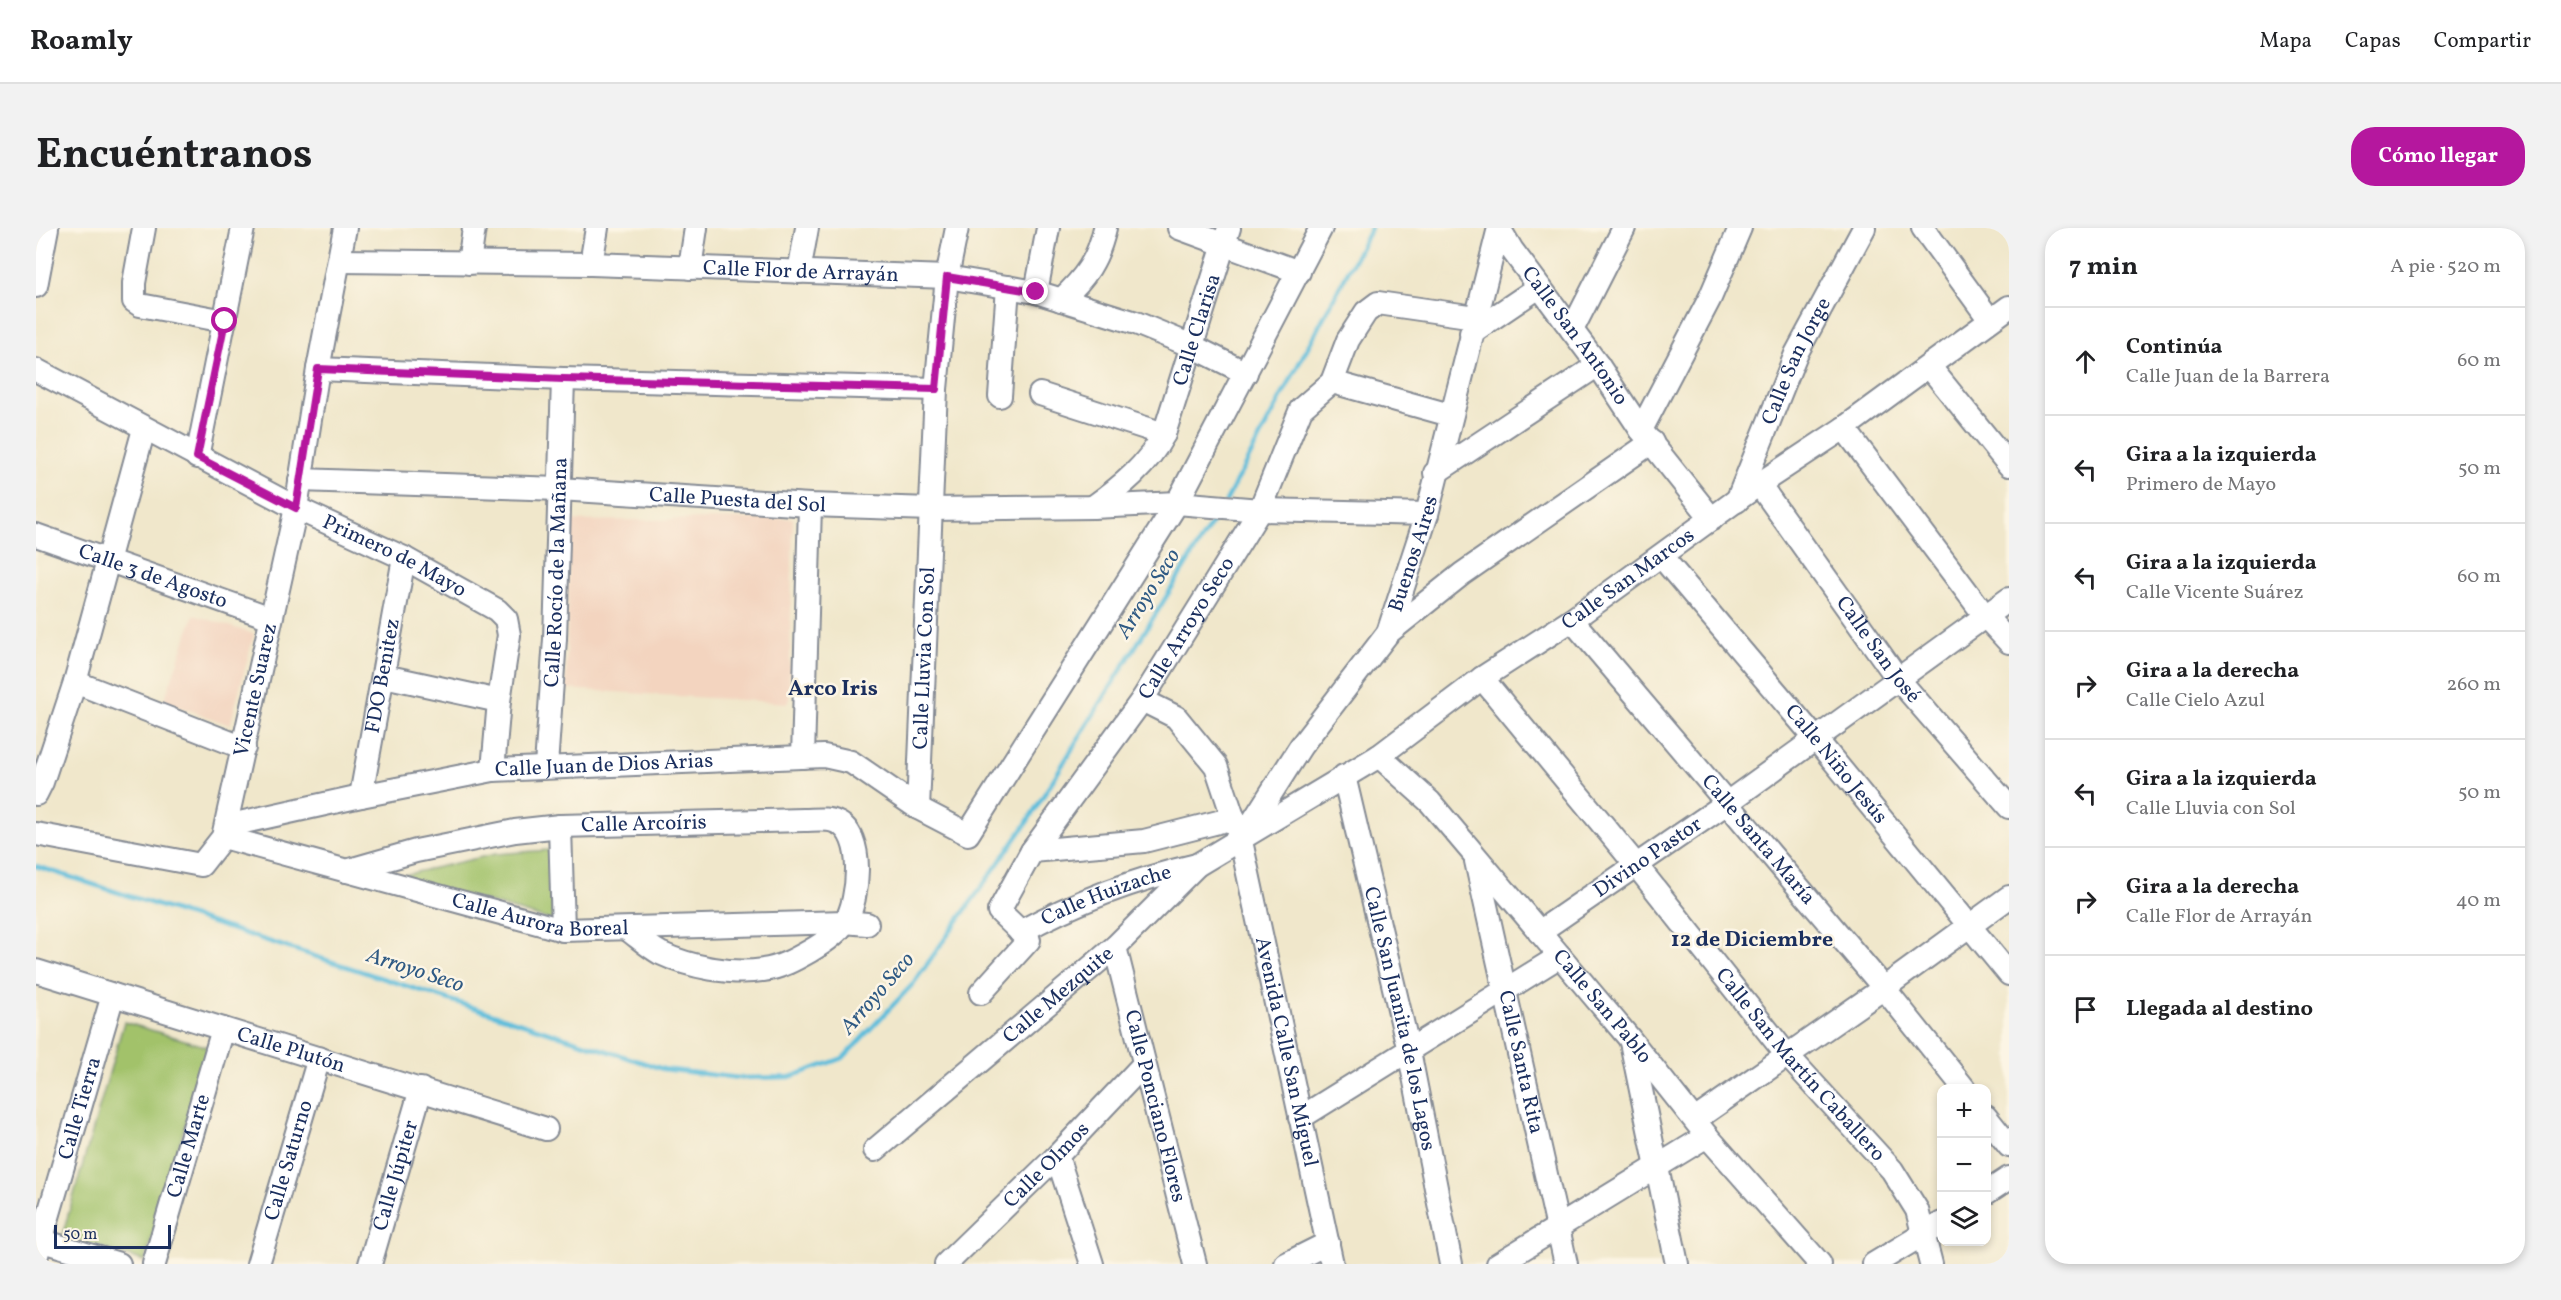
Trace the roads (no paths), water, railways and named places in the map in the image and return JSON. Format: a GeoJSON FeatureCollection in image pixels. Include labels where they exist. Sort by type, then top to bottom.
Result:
{"type":"FeatureCollection","features":[{"type":"Feature","properties":{"kind":"street"},"geometry":{"type":"LineString","coordinates":[[36,286],[46,228]]}},
{"type":"Feature","properties":{"kind":"street"},"geometry":{"type":"LineString","coordinates":[[144,228],[134,283],[134,301],[225,321]]}},
{"type":"Feature","properties":{"kind":"street"},"geometry":{"type":"LineString","coordinates":[[197,457],[243,228]]}},
{"type":"Feature","properties":{"kind":"street","name":"Vicente Suarez"},"geometry":{"type":"LineString","coordinates":[[36,834],[201,866],[224,832],[296,508],[318,369],[345,228]]}},
{"type":"Feature","properties":{"kind":"street"},"geometry":{"type":"LineString","coordinates":[[469,263],[474,228]]}},
{"type":"Feature","properties":{"kind":"street"},"geometry":{"type":"LineString","coordinates":[[591,264],[597,228]]}},
{"type":"Feature","properties":{"kind":"street"},"geometry":{"type":"LineString","coordinates":[[690,268],[696,228]]}},
{"type":"Feature","properties":{"kind":"street"},"geometry":{"type":"LineString","coordinates":[[799,272],[807,228]]}},
{"type":"Feature","properties":{"kind":"street"},"geometry":{"type":"LineString","coordinates":[[931,509],[936,389],[947,277],[957,228]]}},
{"type":"Feature","properties":{"kind":"street"},"geometry":{"type":"LineString","coordinates":[[1036,292],[1048,228]]}},
{"type":"Feature","properties":{"kind":"street"},"geometry":{"type":"LineString","coordinates":[[1061,300],[1084,278],[1101,246],[1105,228]]}},
{"type":"Feature","properties":{"kind":"street"},"geometry":{"type":"LineString","coordinates":[[1179,228],[1226,236],[1299,272]]}},
{"type":"Feature","properties":{"kind":"street"},"geometry":{"type":"LineString","coordinates":[[1184,503],[1245,373],[1321,228]]}},
{"type":"Feature","properties":{"kind":"street","name":"Calle San Antonio"},"geometry":{"type":"LineString","coordinates":[[1499,228],[1512,250],[1598,365],[1646,436],[1712,519]]}},
{"type":"Feature","properties":{"kind":"street","name":"Buenos Aires"},"geometry":{"type":"LineString","coordinates":[[1241,841],[1301,746],[1388,633],[1427,514],[1450,415],[1499,228]]}},
{"type":"Feature","properties":{"kind":"street"},"geometry":{"type":"LineString","coordinates":[[1572,330],[1624,228]]}},
{"type":"Feature","properties":{"kind":"street"},"geometry":{"type":"LineString","coordinates":[[1388,633],[1462,574],[1646,436],[1740,228]]}},
{"type":"Feature","properties":{"kind":"street","name":"Calle San Jorge"},"geometry":{"type":"LineString","coordinates":[[1737,501],[1796,354],[1864,228]]}},
{"type":"Feature","properties":{"kind":"street"},"geometry":{"type":"LineString","coordinates":[[1923,228],[1990,320]]}},
{"type":"Feature","properties":{"kind":"street","name":"Calle Clarisa"},"geometry":{"type":"LineString","coordinates":[[1093,507],[1122,486],[1144,464],[1164,434],[1226,236]]}},
{"type":"Feature","properties":{"kind":"street","name":"Calle Flor de Arrayán"},"geometry":{"type":"LineString","coordinates":[[339,261],[591,264],[947,277],[1036,292],[1136,323],[1192,346],[1245,373]]}},
{"type":"Feature","properties":{"kind":"street"},"geometry":{"type":"LineString","coordinates":[[1000,396],[1008,287]]}},
{"type":"Feature","properties":{"kind":"street"},"geometry":{"type":"LineString","coordinates":[[1473,325],[1539,287]]}},
{"type":"Feature","properties":{"kind":"street","name":"Calle Arroyo Seco"},"geometry":{"type":"LineString","coordinates":[[1024,936],[999,911],[1032,851],[1142,700],[1250,509],[1301,409],[1332,382],[1348,340],[1366,312],[1378,303],[1473,325]]}},
{"type":"Feature","properties":{"kind":"street","name":"Calle San Marcos"},"geometry":{"type":"LineString","coordinates":[[1241,841],[1379,756],[1482,678],[1572,620],[1759,484],[1844,428],[2009,307]]}},
{"type":"Feature","properties":{"kind":"street"},"geometry":{"type":"LineString","coordinates":[[1436,473],[1598,365]]}},
{"type":"Feature","properties":{"kind":"street"},"geometry":{"type":"LineString","coordinates":[[1929,366],[2009,465]]}},
{"type":"Feature","properties":{"kind":"street"},"geometry":{"type":"LineString","coordinates":[[318,369],[564,379],[936,389]]}},
{"type":"Feature","properties":{"kind":"street","name":"Primero de Mayo"},"geometry":{"type":"LineString","coordinates":[[37,376],[296,508],[404,558],[497,610],[506,619],[509,635],[499,701]]}},
{"type":"Feature","properties":{"kind":"street","name":"Calle Rocío de la Mañana"},"geometry":{"type":"LineString","coordinates":[[546,766],[555,639],[564,379]]}},
{"type":"Feature","properties":{"kind":"street"},"geometry":{"type":"LineString","coordinates":[[1332,382],[1450,415]]}},
{"type":"Feature","properties":{"kind":"street"},"geometry":{"type":"LineString","coordinates":[[1040,394],[1164,434]]}},
{"type":"Feature","properties":{"kind":"street"},"geometry":{"type":"LineString","coordinates":[[1844,428],[1986,617],[2009,642]]}},
{"type":"Feature","properties":{"kind":"street"},"geometry":{"type":"LineString","coordinates":[[36,794],[75,682],[144,429]]}},
{"type":"Feature","properties":{"kind":"street","name":"Calle Puesta del Sol"},"geometry":{"type":"LineString","coordinates":[[300,480],[559,489],[810,505],[931,509],[1093,507],[1184,503],[1250,509],[1427,514]]}},
{"type":"Feature","properties":{"kind":"street","name":"Calle San José"},"geometry":{"type":"LineString","coordinates":[[1759,484],[1898,679],[2009,807]]}},
{"type":"Feature","properties":{"kind":"street","name":"Calle Juan de Dios Arias"},"geometry":{"type":"LineString","coordinates":[[224,832],[361,796],[493,770],[824,756],[850,762],[918,808],[968,834],[1184,503]]}},
{"type":"Feature","properties":{"kind":"street"},"geometry":{"type":"LineString","coordinates":[[803,757],[810,505]]}},
{"type":"Feature","properties":{"kind":"street","name":"Calle Lluvia Con Sol"},"geometry":{"type":"LineString","coordinates":[[918,808],[931,509]]}},
{"type":"Feature","properties":{"kind":"street","name":"Calle 3 de Agosto"},"geometry":{"type":"LineString","coordinates":[[36,535],[271,618]]}},
{"type":"Feature","properties":{"kind":"street","name":"Calle Niño Jesús"},"geometry":{"type":"LineString","coordinates":[[1661,556],[1815,738],[2009,974]]}},
{"type":"Feature","properties":{"kind":"street","name":"FDO Benitez"},"geometry":{"type":"LineString","coordinates":[[361,796],[404,558]]}},
{"type":"Feature","properties":{"kind":"street","name":"Divino Pastor"},"geometry":{"type":"LineString","coordinates":[[1539,932],[1727,803],[2009,599]]}},
{"type":"Feature","properties":{"kind":"street","name":"Calle Santa María"},"geometry":{"type":"LineString","coordinates":[[1572,620],[1884,988],[1960,1084]]}},
{"type":"Feature","properties":{"kind":"street"},"geometry":{"type":"LineString","coordinates":[[384,676],[499,701],[493,770]]}},
{"type":"Feature","properties":{"kind":"street","name":"Calle San Martín Caballero"},"geometry":{"type":"LineString","coordinates":[[1482,678],[1636,865],[1786,1054],[1892,1170],[1917,1210],[1933,1228],[1931,1264]]}},
{"type":"Feature","properties":{"kind":"street"},"geometry":{"type":"LineString","coordinates":[[75,682],[244,748]]}},
{"type":"Feature","properties":{"kind":"street","name":"Avenida Calle San Miguel"},"geometry":{"type":"LineString","coordinates":[[1142,700],[1176,717],[1216,766],[1234,818],[1241,841],[1330,1253]]}},
{"type":"Feature","properties":{"kind":"street","name":"Calle San Pablo"},"geometry":{"type":"LineString","coordinates":[[1379,756],[1430,802],[1820,1264]]}},
{"type":"Feature","properties":{"kind":"street","name":"Calle San Juanita de los Lagos"},"geometry":{"type":"LineString","coordinates":[[1344,776],[1408,1051],[1451,1264]]}},
{"type":"Feature","properties":{"kind":"street"},"geometry":{"type":"LineString","coordinates":[[1032,851],[1144,841],[1234,818]]}},
{"type":"Feature","properties":{"kind":"street","name":"Calle Arcoíris"},"geometry":{"type":"LineString","coordinates":[[346,871],[416,851],[480,837],[560,826],[836,821],[847,829],[855,842],[857,876],[853,901],[856,923]]}},
{"type":"Feature","properties":{"kind":"street"},"geometry":{"type":"LineString","coordinates":[[560,826],[563,930]]}},
{"type":"Feature","properties":{"kind":"street","name":"Calle Aurora Boreal"},"geometry":{"type":"LineString","coordinates":[[224,832],[346,871],[563,930],[856,923]]}},
{"type":"Feature","properties":{"kind":"street","name":"Calle Mezquite"},"geometry":{"type":"LineString","coordinates":[[875,1149],[1115,947],[1197,866],[1241,841]]}},
{"type":"Feature","properties":{"kind":"street","name":"Calle Santa Rita"},"geometry":{"type":"LineString","coordinates":[[1476,858],[1566,1264]]}},
{"type":"Feature","properties":{"kind":"street","name":"Calle Huizache"},"geometry":{"type":"LineString","coordinates":[[981,993],[1024,936],[1054,913],[1159,874],[1197,866]]}},
{"type":"Feature","properties":{"kind":"street"},"geometry":{"type":"LineString","coordinates":[[1498,1264],[1656,1167],[1786,1054],[1884,988],[2009,897]]}},
{"type":"Feature","properties":{"kind":"street"},"geometry":{"type":"LineString","coordinates":[[627,929],[659,952],[684,962],[729,971],[764,970],[793,961],[856,923]]}},
{"type":"Feature","properties":{"kind":"street","name":"Calle Ponciano Flores"},"geometry":{"type":"LineString","coordinates":[[1115,947],[1195,1264]]}},
{"type":"Feature","properties":{"kind":"street"},"geometry":{"type":"LineString","coordinates":[[1300,1118],[1560,956]]}},
{"type":"Feature","properties":{"kind":"street","name":"Calle Plutón"},"geometry":{"type":"LineString","coordinates":[[36,971],[546,1129]]}},
{"type":"Feature","properties":{"kind":"street","name":"Calle Tierra"},"geometry":{"type":"LineString","coordinates":[[38,1246],[113,995]]}},
{"type":"Feature","properties":{"kind":"street","name":"Calle Marte"},"geometry":{"type":"LineString","coordinates":[[154,1264],[223,1029]]}},
{"type":"Feature","properties":{"kind":"street"},"geometry":{"type":"LineString","coordinates":[[1630,1039],[1677,1264]]}},
{"type":"Feature","properties":{"kind":"street","name":"Calle Saturno"},"geometry":{"type":"LineString","coordinates":[[258,1264],[319,1058]]}},
{"type":"Feature","properties":{"kind":"street","name":"Calle Olmos"},"geometry":{"type":"LineString","coordinates":[[946,1264],[1057,1156],[1144,1064]]}},
{"type":"Feature","properties":{"kind":"street","name":"Calle Júpiter"},"geometry":{"type":"LineString","coordinates":[[370,1264],[421,1089]]}},
{"type":"Feature","properties":{"kind":"street"},"geometry":{"type":"LineString","coordinates":[[1991,1123],[2009,1146]]}},
{"type":"Feature","properties":{"kind":"street"},"geometry":{"type":"LineString","coordinates":[[1057,1156],[1092,1264]]}},
{"type":"Feature","properties":{"kind":"street"},"geometry":{"type":"LineString","coordinates":[[1988,1192],[2009,1178]]}},
{"type":"Feature","properties":{"kind":"street"},"geometry":{"type":"LineString","coordinates":[[1874,1264],[1933,1228]]}},
{"type":"Feature","properties":{"kind":"street"},"geometry":{"type":"LineString","coordinates":[[38,1246],[119,1264]]}},
{"type":"Feature","properties":{"kind":"street"},"geometry":{"type":"LineString","coordinates":[[1286,1264],[1330,1253]]}},
{"type":"Feature","properties":{"kind":"waterway","name":"Arroyo Seco"},"geometry":{"type":"LineString","coordinates":[[1226,501],[1371,228]]}},
{"type":"Feature","properties":{"kind":"waterway","name":"Arroyo Seco"},"geometry":{"type":"LineString","coordinates":[[36,866],[663,1069],[739,1078],[790,1077],[843,1058],[913,984],[1024,827],[1218,513]]}},
{"type":"Feature","properties":{"kind":"district","name":"Arco Iris"},"geometry":{"type":"Point","coordinates":[833,689]}},
{"type":"Feature","properties":{"kind":"district","name":"12 de Diciembre"},"geometry":{"type":"Point","coordinates":[1752,940]}}]}
